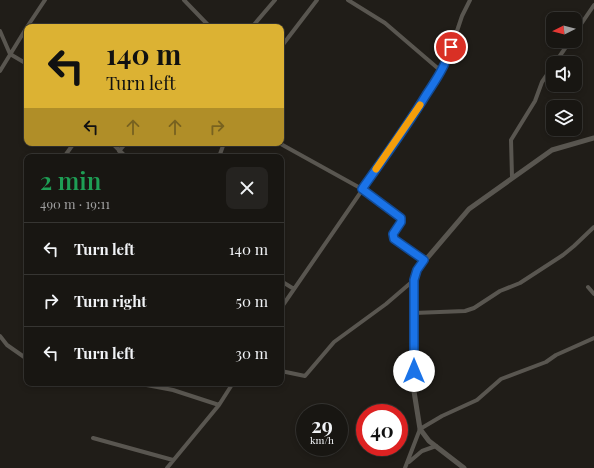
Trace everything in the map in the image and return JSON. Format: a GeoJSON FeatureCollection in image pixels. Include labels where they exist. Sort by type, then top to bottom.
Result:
{"type":"FeatureCollection","features":[{"type":"Feature","properties":{"kind":"street"},"geometry":{"type":"LineString","coordinates":[[29,24],[45,0]]}},
{"type":"Feature","properties":{"kind":"street"},"geometry":{"type":"LineString","coordinates":[[184,0],[207,24]]}},
{"type":"Feature","properties":{"kind":"street"},"geometry":{"type":"LineString","coordinates":[[255,24],[275,0]]}},
{"type":"Feature","properties":{"kind":"street"},"geometry":{"type":"LineString","coordinates":[[284,43],[317,0]]}},
{"type":"Feature","properties":{"kind":"street"},"geometry":{"type":"LineString","coordinates":[[348,0],[385,23],[441,71]]}},
{"type":"Feature","properties":{"kind":"street"},"geometry":{"type":"LineString","coordinates":[[284,304],[362,189],[408,125],[448,58],[462,16],[470,0]]}},
{"type":"Feature","properties":{"kind":"street"},"geometry":{"type":"LineString","coordinates":[[582,23],[594,5]]}},
{"type":"Feature","properties":{"kind":"street"},"geometry":{"type":"LineString","coordinates":[[0,31],[10,54],[24,62]]}},
{"type":"Feature","properties":{"kind":"street"},"geometry":{"type":"LineString","coordinates":[[0,71],[24,32]]}},
{"type":"Feature","properties":{"kind":"street"},"geometry":{"type":"LineString","coordinates":[[512,177],[511,140],[535,101],[542,82],[546,76]]}},
{"type":"Feature","properties":{"kind":"street"},"geometry":{"type":"LineString","coordinates":[[406,466],[420,429],[413,385],[414,280],[417,270],[469,209],[552,150],[594,138]]}},
{"type":"Feature","properties":{"kind":"street"},"geometry":{"type":"LineString","coordinates":[[115,146],[122,154]]}},
{"type":"Feature","properties":{"kind":"street"},"geometry":{"type":"LineString","coordinates":[[119,151],[123,146]]}},
{"type":"Feature","properties":{"kind":"street"},"geometry":{"type":"LineString","coordinates":[[284,146],[362,189],[401,218],[401,222],[393,234],[394,239],[424,260]]}},
{"type":"Feature","properties":{"kind":"street"},"geometry":{"type":"LineString","coordinates":[[414,313],[464,311],[474,308],[500,291],[520,283],[563,255],[594,227]]}},
{"type":"Feature","properties":{"kind":"street"},"geometry":{"type":"LineString","coordinates":[[284,372],[305,376],[334,342],[386,304],[414,280]]}},
{"type":"Feature","properties":{"kind":"street"},"geometry":{"type":"LineString","coordinates":[[284,283],[294,289]]}},
{"type":"Feature","properties":{"kind":"street"},"geometry":{"type":"LineString","coordinates":[[588,287],[594,294]]}},
{"type":"Feature","properties":{"kind":"street"},"geometry":{"type":"LineString","coordinates":[[0,336],[7,344],[24,357]]}},
{"type":"Feature","properties":{"kind":"street"},"geometry":{"type":"LineString","coordinates":[[420,429],[442,416],[477,400],[501,379],[546,362],[556,355],[594,338]]}},
{"type":"Feature","properties":{"kind":"street"},"geometry":{"type":"LineString","coordinates":[[152,386],[173,390],[219,405]]}},
{"type":"Feature","properties":{"kind":"street"},"geometry":{"type":"LineString","coordinates":[[166,468],[219,405],[231,386]]}},
{"type":"Feature","properties":{"kind":"street"},"geometry":{"type":"LineString","coordinates":[[420,429],[436,446],[464,468]]}},
{"type":"Feature","properties":{"kind":"street"},"geometry":{"type":"LineString","coordinates":[[93,438],[173,460]]}},
{"type":"Feature","properties":{"kind":"street"},"geometry":{"type":"LineString","coordinates":[[406,466],[422,451],[436,446]]}},
{"type":"Feature","properties":{"kind":"slow traffic"},"geometry":{"type":"LineString","coordinates":[[376,169],[408,125],[420,105]]}},
{"type":"Feature","properties":{"kind":"route"},"geometry":{"type":"LineString","coordinates":[[414,371],[414,280],[417,270],[424,260],[394,239],[393,234],[401,222],[401,218],[362,189],[408,125],[441,71],[448,58],[451,47]]}}]}
